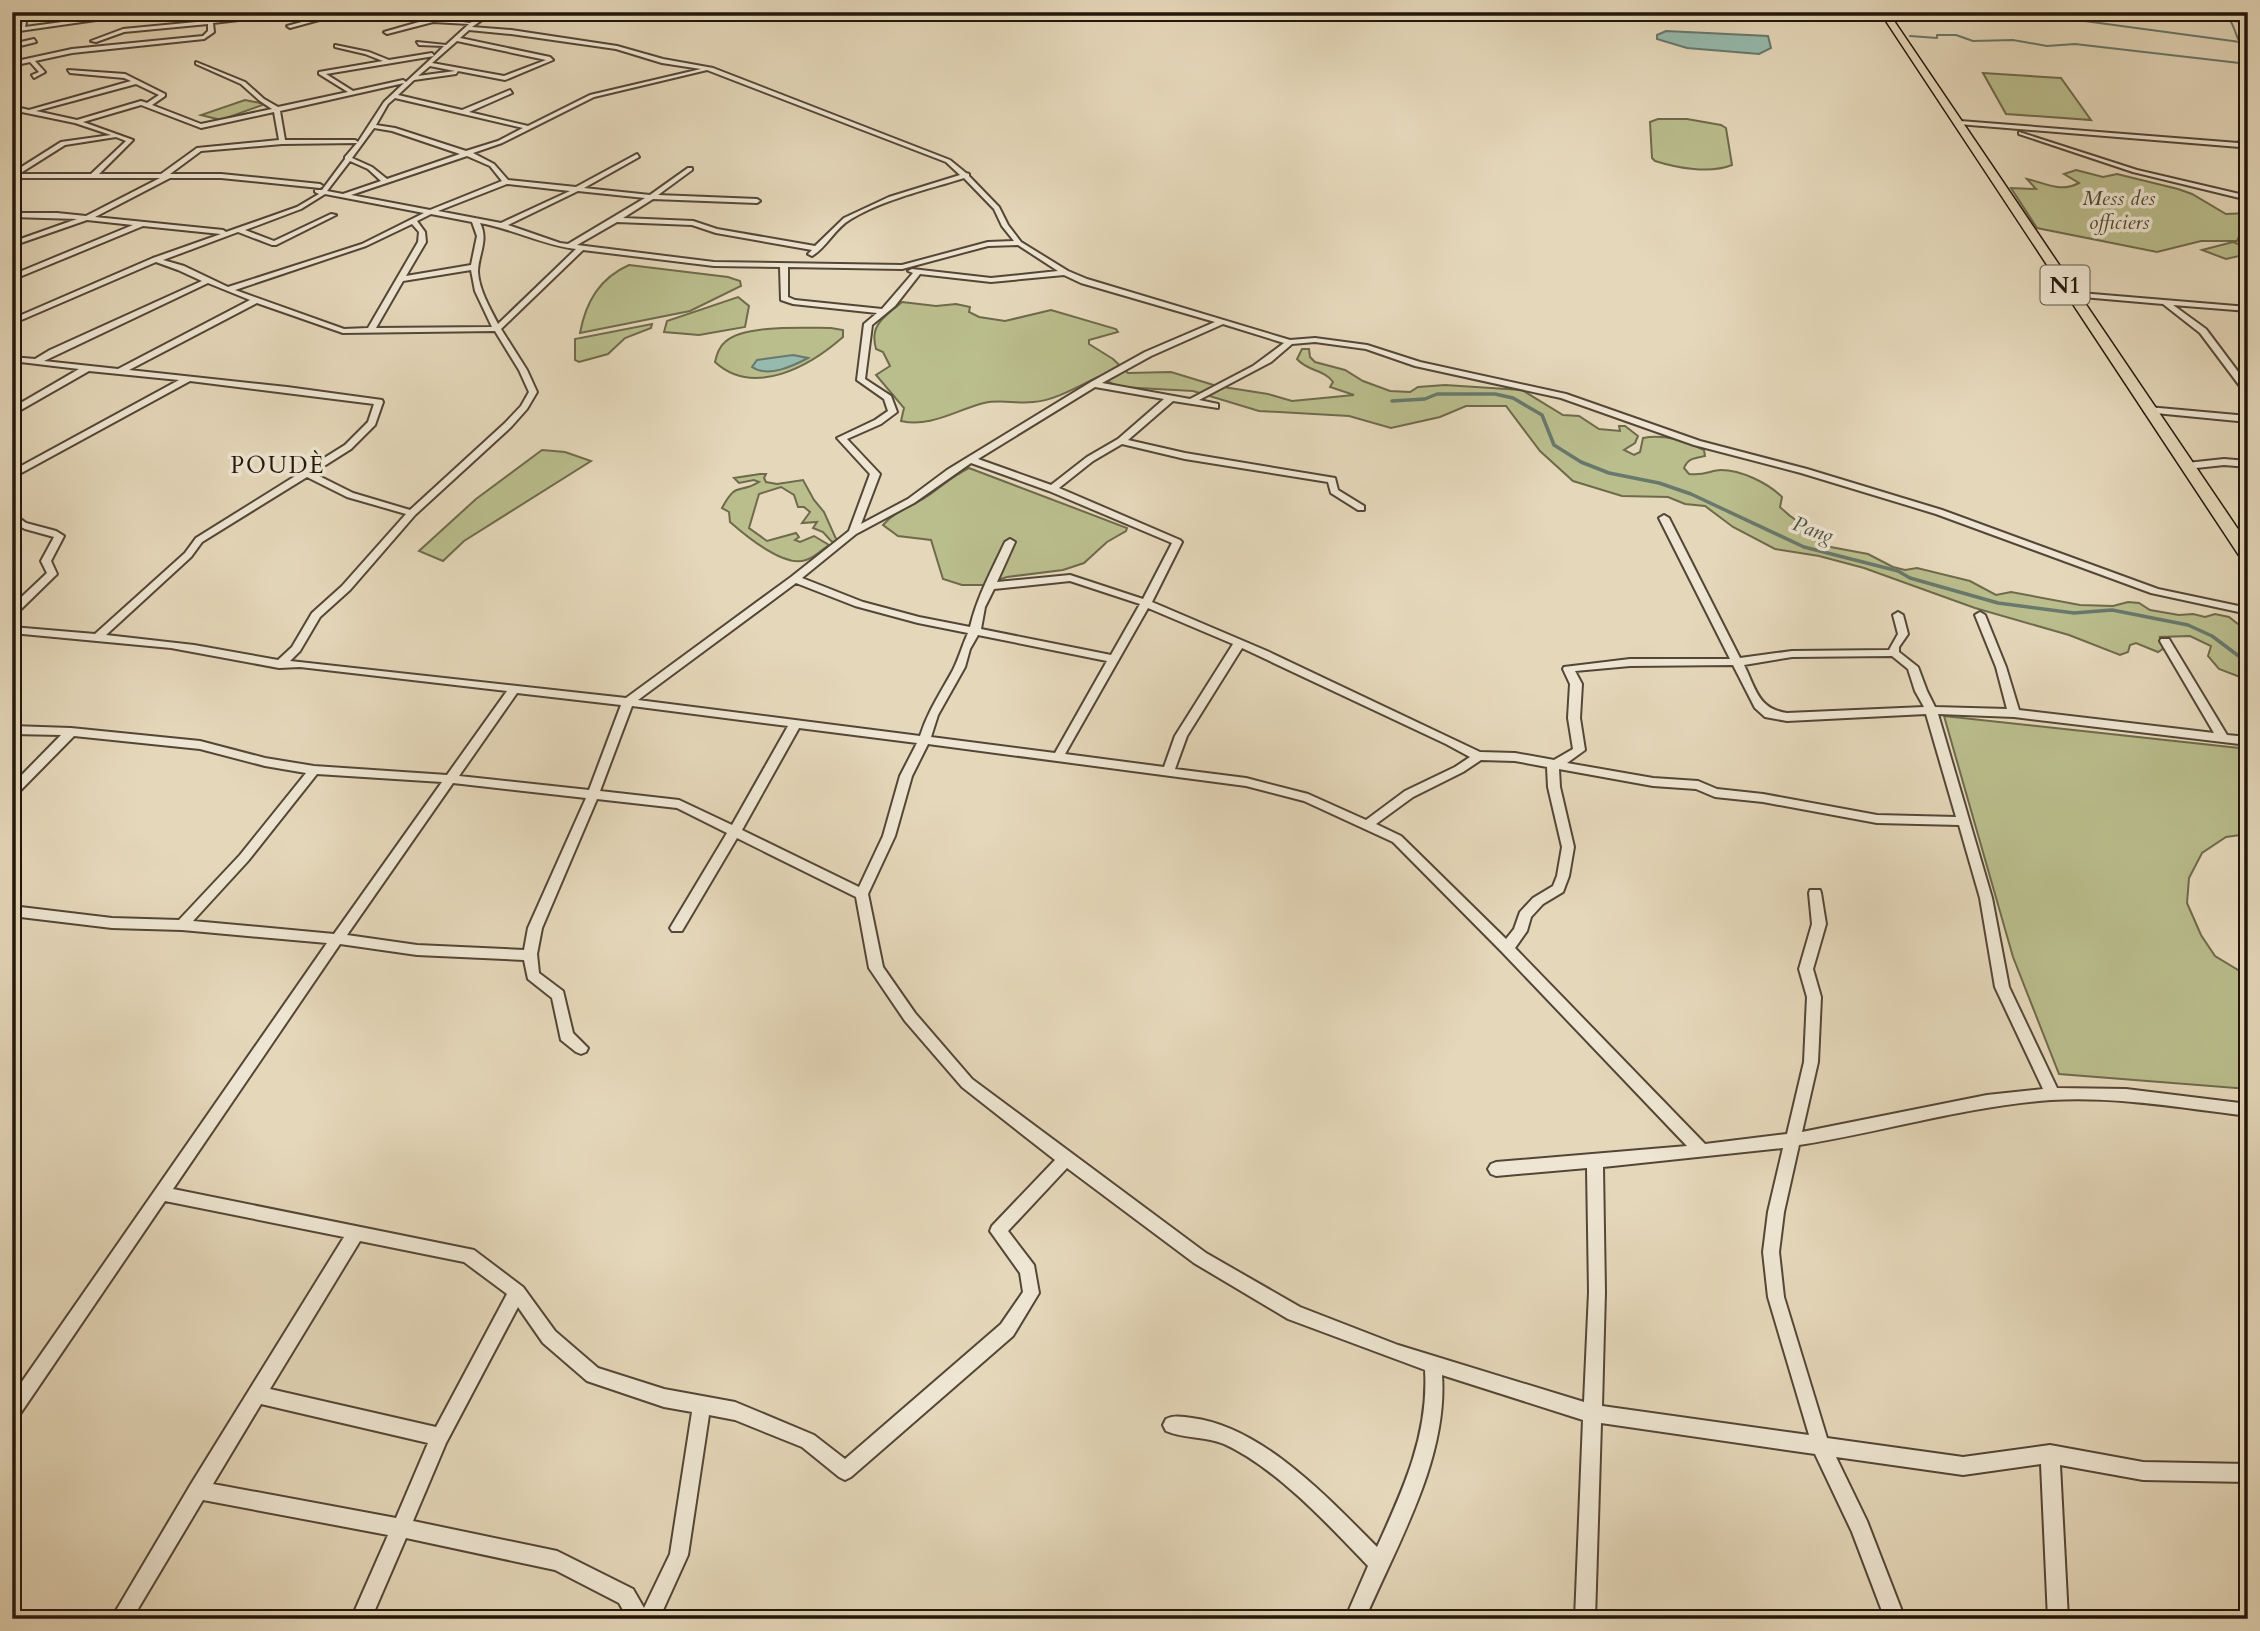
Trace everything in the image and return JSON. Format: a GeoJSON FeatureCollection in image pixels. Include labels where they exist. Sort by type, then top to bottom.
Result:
{"type":"FeatureCollection","features":[{"type":"Feature","properties":{"kind":"highway","name":"N1"},"geometry":{"type":"LineString","coordinates":[[1884,12],[2148,410],[2247,554]]}},
{"type":"Feature","properties":{"kind":"street"},"geometry":{"type":"LineString","coordinates":[[12,29],[89,15],[132,12]]}},
{"type":"Feature","properties":{"kind":"street"},"geometry":{"type":"LineString","coordinates":[[12,29],[150,12]]}},
{"type":"Feature","properties":{"kind":"street"},"geometry":{"type":"LineString","coordinates":[[152,27],[156,12]]}},
{"type":"Feature","properties":{"kind":"street"},"geometry":{"type":"LineString","coordinates":[[12,64],[72,51],[204,37],[211,35],[209,12]]}},
{"type":"Feature","properties":{"kind":"street"},"geometry":{"type":"LineString","coordinates":[[94,41],[115,32],[306,12]]}},
{"type":"Feature","properties":{"kind":"street"},"geometry":{"type":"LineString","coordinates":[[290,26],[346,12]]}},
{"type":"Feature","properties":{"kind":"street"},"geometry":{"type":"LineString","coordinates":[[12,320],[152,259],[295,207],[321,190],[381,104],[432,55],[488,12]]}},
{"type":"Feature","properties":{"kind":"street"},"geometry":{"type":"LineString","coordinates":[[2134,12],[2248,20]]}},
{"type":"Feature","properties":{"kind":"street"},"geometry":{"type":"LineString","coordinates":[[12,19],[25,15],[23,26]]}},
{"type":"Feature","properties":{"kind":"street"},"geometry":{"type":"LineString","coordinates":[[387,32],[433,20],[617,48],[662,61],[712,69],[948,160],[967,175],[997,208],[1019,243],[1084,281],[1225,320],[1290,342],[1315,340],[1367,346],[1418,364],[1563,396],[1697,443],[1804,471],[1939,512],[2155,591],[2248,611]]}},
{"type":"Feature","properties":{"kind":"street"},"geometry":{"type":"LineString","coordinates":[[308,204],[394,96],[469,26]]}},
{"type":"Feature","properties":{"kind":"street"},"geometry":{"type":"LineString","coordinates":[[428,64],[505,78],[550,60],[456,39]]}},
{"type":"Feature","properties":{"kind":"street"},"geometry":{"type":"LineString","coordinates":[[12,46],[34,41]]}},
{"type":"Feature","properties":{"kind":"street"},"geometry":{"type":"LineString","coordinates":[[419,43],[444,45]]}},
{"type":"Feature","properties":{"kind":"street"},"geometry":{"type":"LineString","coordinates":[[337,46],[390,62]]}},
{"type":"Feature","properties":{"kind":"street"},"geometry":{"type":"LineString","coordinates":[[351,92],[321,73],[432,55]]}},
{"type":"Feature","properties":{"kind":"street"},"geometry":{"type":"LineString","coordinates":[[32,60],[42,72],[34,76]]}},
{"type":"Feature","properties":{"kind":"street"},"geometry":{"type":"LineString","coordinates":[[198,63],[243,83],[262,100],[278,109]]}},
{"type":"Feature","properties":{"kind":"street"},"geometry":{"type":"LineString","coordinates":[[12,320],[156,260],[308,204],[387,182],[470,153],[530,128],[592,96],[712,69]]}},
{"type":"Feature","properties":{"kind":"street"},"geometry":{"type":"LineString","coordinates":[[70,71],[118,74],[163,95],[149,106]]}},
{"type":"Feature","properties":{"kind":"street"},"geometry":{"type":"LineString","coordinates":[[412,79],[463,71]]}},
{"type":"Feature","properties":{"kind":"street"},"geometry":{"type":"LineString","coordinates":[[27,112],[135,82]]}},
{"type":"Feature","properties":{"kind":"street"},"geometry":{"type":"LineString","coordinates":[[77,122],[141,103],[201,125],[403,82]]}},
{"type":"Feature","properties":{"kind":"street"},"geometry":{"type":"LineString","coordinates":[[462,112],[510,92]]}},
{"type":"Feature","properties":{"kind":"street"},"geometry":{"type":"LineString","coordinates":[[394,96],[530,128]]}},
{"type":"Feature","properties":{"kind":"street"},"geometry":{"type":"LineString","coordinates":[[278,109],[282,142]]}},
{"type":"Feature","properties":{"kind":"street"},"geometry":{"type":"LineString","coordinates":[[15,110],[77,122],[130,140],[93,176]]}},
{"type":"Feature","properties":{"kind":"street"},"geometry":{"type":"LineString","coordinates":[[1960,123],[2240,145],[2248,133]]}},
{"type":"Feature","properties":{"kind":"street"},"geometry":{"type":"LineString","coordinates":[[200,149],[201,125]]}},
{"type":"Feature","properties":{"kind":"street"},"geometry":{"type":"LineString","coordinates":[[372,126],[393,129],[470,153],[492,165],[506,182]]}},
{"type":"Feature","properties":{"kind":"street"},"geometry":{"type":"LineString","coordinates":[[2001,127],[2135,171],[2248,198]]}},
{"type":"Feature","properties":{"kind":"street"},"geometry":{"type":"LineString","coordinates":[[13,176],[63,143],[117,137]]}},
{"type":"Feature","properties":{"kind":"street"},"geometry":{"type":"LineString","coordinates":[[12,244],[87,218],[165,176],[200,149],[282,142],[355,142]]}},
{"type":"Feature","properties":{"kind":"street"},"geometry":{"type":"LineString","coordinates":[[502,225],[576,190],[637,156]]}},
{"type":"Feature","properties":{"kind":"street"},"geometry":{"type":"LineString","coordinates":[[347,158],[370,168],[387,182]]}},
{"type":"Feature","properties":{"kind":"street"},"geometry":{"type":"LineString","coordinates":[[569,246],[651,197],[690,169]]}},
{"type":"Feature","properties":{"kind":"street"},"geometry":{"type":"LineString","coordinates":[[799,264],[818,249],[846,219],[891,198],[967,175]]}},
{"type":"Feature","properties":{"kind":"street"},"geometry":{"type":"LineString","coordinates":[[13,176],[221,176],[321,190],[502,225],[569,246],[714,264],[902,267],[988,244],[1019,243]]}},
{"type":"Feature","properties":{"kind":"street"},"geometry":{"type":"LineString","coordinates":[[228,289],[364,245],[430,212],[506,182],[651,197],[757,201]]}},
{"type":"Feature","properties":{"kind":"street"},"geometry":{"type":"LineString","coordinates":[[12,215],[87,218],[223,232]]}},
{"type":"Feature","properties":{"kind":"street"},"geometry":{"type":"LineString","coordinates":[[238,230],[274,244],[333,215]]}},
{"type":"Feature","properties":{"kind":"street"},"geometry":{"type":"LineString","coordinates":[[370,331],[422,242],[422,232],[412,220]]}},
{"type":"Feature","properties":{"kind":"street"},"geometry":{"type":"LineString","coordinates":[[279,666],[296,649],[316,615],[346,588],[412,513],[508,425],[533,392],[528,375],[497,329],[479,292],[474,277],[482,235],[475,220]]}},
{"type":"Feature","properties":{"kind":"street"},"geometry":{"type":"LineString","coordinates":[[613,220],[693,223],[716,231],[818,249]]}},
{"type":"Feature","properties":{"kind":"street"},"geometry":{"type":"LineString","coordinates":[[12,278],[142,224]]}},
{"type":"Feature","properties":{"kind":"street"},"geometry":{"type":"LineString","coordinates":[[156,260],[335,329],[497,329],[582,247]]}},
{"type":"Feature","properties":{"kind":"street"},"geometry":{"type":"LineString","coordinates":[[784,265],[784,298],[793,302],[883,311]]}},
{"type":"Feature","properties":{"kind":"street"},"geometry":{"type":"LineString","coordinates":[[400,279],[475,267]]}},
{"type":"Feature","properties":{"kind":"street"},"geometry":{"type":"LineString","coordinates":[[902,267],[917,273],[938,273],[991,281],[1065,272]]}},
{"type":"Feature","properties":{"kind":"street"},"geometry":{"type":"LineString","coordinates":[[853,532],[875,474],[841,438],[878,422],[893,412],[888,398],[861,380],[868,324],[892,304],[917,273]]}},
{"type":"Feature","properties":{"kind":"street"},"geometry":{"type":"LineString","coordinates":[[36,362],[207,281]]}},
{"type":"Feature","properties":{"kind":"street"},"geometry":{"type":"LineString","coordinates":[[2071,294],[2248,309]]}},
{"type":"Feature","properties":{"kind":"street"},"geometry":{"type":"LineString","coordinates":[[119,372],[256,300]]}},
{"type":"Feature","properties":{"kind":"street"},"geometry":{"type":"LineString","coordinates":[[2166,303],[2203,331],[2248,391]]}},
{"type":"Feature","properties":{"kind":"street"},"geometry":{"type":"LineString","coordinates":[[581,1048],[566,1036],[558,995],[533,975],[530,954],[534,928],[593,795],[628,702],[795,579],[853,532],[911,501],[1094,384],[1148,354],[1225,320]]}},
{"type":"Feature","properties":{"kind":"street"},"geometry":{"type":"LineString","coordinates":[[1192,401],[1258,366],[1290,342]]}},
{"type":"Feature","properties":{"kind":"street"},"geometry":{"type":"LineString","coordinates":[[12,359],[86,369],[289,388],[379,402],[372,423],[348,447],[199,540],[188,555],[98,637]]}},
{"type":"Feature","properties":{"kind":"street"},"geometry":{"type":"LineString","coordinates":[[12,412],[86,369]]}},
{"type":"Feature","properties":{"kind":"street"},"geometry":{"type":"LineString","coordinates":[[12,475],[187,379]]}},
{"type":"Feature","properties":{"kind":"street"},"geometry":{"type":"LineString","coordinates":[[1094,384],[1216,406]]}},
{"type":"Feature","properties":{"kind":"street"},"geometry":{"type":"LineString","coordinates":[[1052,489],[1090,459],[1121,441],[1172,397]]}},
{"type":"Feature","properties":{"kind":"street"},"geometry":{"type":"LineString","coordinates":[[2148,410],[2248,419]]}},
{"type":"Feature","properties":{"kind":"street"},"geometry":{"type":"LineString","coordinates":[[1121,441],[1185,456],[1332,480],[1334,491],[1361,508]]}},
{"type":"Feature","properties":{"kind":"street"},"geometry":{"type":"LineString","coordinates":[[972,460],[1052,489],[1177,542],[1146,603],[1058,757]]}},
{"type":"Feature","properties":{"kind":"street"},"geometry":{"type":"LineString","coordinates":[[2187,466],[2248,464]]}},
{"type":"Feature","properties":{"kind":"street"},"geometry":{"type":"LineString","coordinates":[[12,466],[24,468]]}},
{"type":"Feature","properties":{"kind":"street"},"geometry":{"type":"LineString","coordinates":[[306,473],[350,495],[412,513]]}},
{"type":"Feature","properties":{"kind":"street"},"geometry":{"type":"LineString","coordinates":[[12,516],[17,523],[32,530],[59,536],[46,561],[52,574],[12,612]]}},
{"type":"Feature","properties":{"kind":"street"},"geometry":{"type":"LineString","coordinates":[[1664,518],[1759,706],[1769,714],[1787,717],[1931,710],[2014,713],[2248,741]]}},
{"type":"Feature","properties":{"kind":"street"},"geometry":{"type":"LineString","coordinates":[[1010,542],[980,607],[975,631],[964,649],[960,667],[932,715],[924,740],[906,776],[889,836],[862,894],[876,968],[910,1017],[967,1083],[1066,1159],[1200,1258],[1294,1313],[1433,1365],[1591,1413],[1963,1466],[2050,1454],[2143,1471],[2248,1473]]}},
{"type":"Feature","properties":{"kind":"street"},"geometry":{"type":"LineString","coordinates":[[989,586],[1070,578],[1146,603],[1342,689],[1478,756],[1515,757],[1653,782],[1698,785],[1715,793],[1763,798],[1877,819],[1962,821]]}},
{"type":"Feature","properties":{"kind":"street"},"geometry":{"type":"LineString","coordinates":[[795,579],[859,604],[1113,659]]}},
{"type":"Feature","properties":{"kind":"street"},"geometry":{"type":"LineString","coordinates":[[1894,653],[1894,648],[1903,634],[1898,615]]}},
{"type":"Feature","properties":{"kind":"street"},"geometry":{"type":"LineString","coordinates":[[1980,615],[2001,667],[2014,713]]}},
{"type":"Feature","properties":{"kind":"street"},"geometry":{"type":"LineString","coordinates":[[12,630],[194,648],[279,666],[300,664],[796,723],[1246,782],[1308,798],[1396,839],[1507,948],[1701,1150]]}},
{"type":"Feature","properties":{"kind":"street"},"geometry":{"type":"LineString","coordinates":[[2165,641],[2223,738]]}},
{"type":"Feature","properties":{"kind":"street"},"geometry":{"type":"LineString","coordinates":[[1168,772],[1181,736],[1238,644]]}},
{"type":"Feature","properties":{"kind":"street"},"geometry":{"type":"LineString","coordinates":[[1553,766],[1579,750],[1574,718],[1576,684],[1568,669],[1595,664],[1736,662],[1791,654],[1859,656],[1894,653],[1913,667],[1931,710],[1986,898],[2002,987],[2053,1094]]}},
{"type":"Feature","properties":{"kind":"street"},"geometry":{"type":"LineString","coordinates":[[12,1411],[337,939],[514,689]]}},
{"type":"Feature","properties":{"kind":"street"},"geometry":{"type":"LineString","coordinates":[[677,928],[736,834],[748,806],[796,723]]}},
{"type":"Feature","properties":{"kind":"street"},"geometry":{"type":"LineString","coordinates":[[12,730],[71,732],[200,745],[265,762],[314,770],[450,779],[679,804],[862,894]]}},
{"type":"Feature","properties":{"kind":"street"},"geometry":{"type":"LineString","coordinates":[[12,792],[71,732]]}},
{"type":"Feature","properties":{"kind":"street"},"geometry":{"type":"LineString","coordinates":[[1368,824],[1422,786],[1465,768],[1478,756]]}},
{"type":"Feature","properties":{"kind":"street"},"geometry":{"type":"LineString","coordinates":[[1507,948],[1520,931],[1525,915],[1538,901],[1558,889],[1563,876],[1569,847],[1554,788],[1553,766]]}},
{"type":"Feature","properties":{"kind":"street"},"geometry":{"type":"LineString","coordinates":[[182,925],[244,858],[314,770]]}},
{"type":"Feature","properties":{"kind":"street"},"geometry":{"type":"LineString","coordinates":[[1815,893],[1819,924],[1806,969],[1814,997],[1811,1062],[1776,1212],[1771,1252],[1776,1297],[1821,1446],[1860,1528],[1895,1619]]}},
{"type":"Feature","properties":{"kind":"street"},"geometry":{"type":"LineString","coordinates":[[12,911],[112,923],[182,925],[337,939],[417,950],[517,956],[530,954]]}},
{"type":"Feature","properties":{"kind":"street"},"geometry":{"type":"LineString","coordinates":[[1496,1170],[1595,1162],[1793,1139],[1976,1103],[2053,1094],[2110,1093],[2248,1110]]}},
{"type":"Feature","properties":{"kind":"street"},"geometry":{"type":"LineString","coordinates":[[162,1194],[468,1255],[517,1292],[550,1337],[593,1375],[664,1398],[735,1411],[808,1441],[845,1471],[1007,1330],[1031,1293],[1028,1270],[998,1231],[1066,1159]]}},
{"type":"Feature","properties":{"kind":"street"},"geometry":{"type":"LineString","coordinates":[[1584,1619],[1597,1292],[1595,1162]]}},
{"type":"Feature","properties":{"kind":"street"},"geometry":{"type":"LineString","coordinates":[[121,1619],[356,1232]]}},
{"type":"Feature","properties":{"kind":"street"},"geometry":{"type":"LineString","coordinates":[[361,1619],[440,1437],[517,1292]]}},
{"type":"Feature","properties":{"kind":"street"},"geometry":{"type":"LineString","coordinates":[[1356,1619],[1408,1501],[1431,1430],[1435,1377],[1433,1365]]}},
{"type":"Feature","properties":{"kind":"street"},"geometry":{"type":"LineString","coordinates":[[259,1395],[440,1437]]}},
{"type":"Feature","properties":{"kind":"street"},"geometry":{"type":"LineString","coordinates":[[649,1619],[679,1555],[702,1405]]}},
{"type":"Feature","properties":{"kind":"street"},"geometry":{"type":"LineString","coordinates":[[1172,1425],[1212,1430],[1253,1451],[1331,1514],[1379,1563]]}},
{"type":"Feature","properties":{"kind":"street"},"geometry":{"type":"LineString","coordinates":[[2050,1454],[2058,1619]]}},
{"type":"Feature","properties":{"kind":"street"},"geometry":{"type":"LineString","coordinates":[[197,1490],[401,1528],[557,1561],[626,1596],[639,1619]]}},
{"type":"Feature","properties":{"kind":"green space"},"geometry":{"type":"Polygon","coordinates":[[[1983,73],[2061,78],[2091,120],[2006,114],[1983,73]]]}},
{"type":"Feature","properties":{"kind":"green space"},"geometry":{"type":"Polygon","coordinates":[[[245,100],[265,104],[221,120],[201,115],[245,100]]]}},
{"type":"Feature","properties":{"kind":"green space"},"geometry":{"type":"Polygon","coordinates":[[[1658,119],[1687,119],[1726,128],[1732,165],[1704,170],[1655,161],[1652,158],[1650,122],[1658,119]]]}},
{"type":"Feature","properties":{"kind":"green space","name":"Mess des officiers"},"geometry":{"type":"Polygon","coordinates":[[[2076,170],[2103,177],[2117,174],[2178,189],[2226,214],[2248,213],[2248,228],[2242,230],[2237,241],[2201,241],[2157,252],[2037,228],[2011,188],[2036,189],[2027,179],[2053,186],[2072,186],[2079,183],[2064,174],[2076,170]]]}},
{"type":"Feature","properties":{"kind":"green space"},"geometry":{"type":"Polygon","coordinates":[[[2233,242],[2248,248],[2248,254],[2226,259],[2202,250],[2233,242]]]}},
{"type":"Feature","properties":{"kind":"green space"},"geometry":{"type":"Polygon","coordinates":[[[629,265],[728,277],[740,281],[741,286],[690,311],[580,333],[586,311],[596,292],[610,277],[629,265]]]}},
{"type":"Feature","properties":{"kind":"green space"},"geometry":{"type":"Polygon","coordinates":[[[738,297],[749,306],[745,327],[699,335],[664,332],[667,321],[738,297]]]}},
{"type":"Feature","properties":{"kind":"green space"},"geometry":{"type":"Polygon","coordinates":[[[902,302],[936,306],[956,304],[970,307],[969,312],[979,317],[1005,321],[1051,310],[1116,329],[1118,332],[1089,340],[1089,344],[1113,359],[1128,373],[1171,372],[1217,386],[1268,394],[1292,401],[1354,395],[1330,387],[1333,382],[1330,378],[1301,363],[1297,359],[1302,349],[1309,349],[1310,357],[1315,362],[1345,370],[1363,381],[1390,391],[1410,392],[1418,387],[1445,385],[1522,390],[1563,415],[1579,416],[1599,429],[1620,431],[1619,426],[1625,426],[1638,436],[1635,443],[1624,450],[1634,455],[1640,452],[1643,438],[1651,437],[1675,439],[1704,450],[1705,456],[1692,459],[1684,468],[1689,474],[1729,471],[1762,482],[1782,497],[1780,507],[1784,511],[1818,532],[1820,536],[1816,542],[1820,545],[1868,554],[1905,570],[1917,568],[1970,581],[1996,595],[2011,592],[2080,605],[2113,606],[2128,602],[2139,603],[2150,610],[2179,615],[2205,617],[2215,614],[2229,617],[2248,632],[2248,680],[2219,669],[2208,656],[2211,646],[2190,636],[2160,637],[2164,648],[2158,652],[2136,643],[2130,645],[2128,652],[2120,655],[2069,635],[1975,608],[1864,568],[1819,556],[1775,549],[1733,527],[1705,506],[1685,504],[1668,497],[1622,496],[1573,481],[1540,451],[1506,406],[1466,406],[1440,417],[1391,428],[1349,416],[1259,411],[1193,391],[1120,387],[1098,377],[1066,393],[1041,401],[990,402],[933,420],[912,423],[901,421],[904,408],[876,375],[890,366],[883,352],[876,349],[874,340],[880,322],[902,302]]]}},
{"type":"Feature","properties":{"kind":"green space"},"geometry":{"type":"Polygon","coordinates":[[[652,324],[651,328],[625,338],[608,354],[579,362],[575,360],[575,339],[652,324]]]}},
{"type":"Feature","properties":{"kind":"green space"},"geometry":{"type":"Polygon","coordinates":[[[776,328],[843,330],[843,337],[815,358],[781,374],[764,378],[747,377],[730,372],[715,362],[723,344],[746,332],[776,328]]]}},
{"type":"Feature","properties":{"kind":"green space"},"geometry":{"type":"Polygon","coordinates":[[[542,450],[565,452],[591,461],[464,541],[443,561],[419,551],[476,499],[542,450]]]}},
{"type":"Feature","properties":{"kind":"green space"},"geometry":{"type":"Polygon","coordinates":[[[969,468],[1127,528],[1126,531],[1107,542],[1084,563],[1063,570],[1007,577],[983,585],[962,585],[943,579],[931,540],[898,536],[883,525],[969,468]]]}},
{"type":"Feature","properties":{"kind":"green space"},"geometry":{"type":"Polygon","coordinates":[[[766,474],[766,482],[777,484],[803,480],[824,512],[837,541],[832,542],[823,532],[813,528],[817,522],[802,523],[810,512],[804,507],[798,507],[794,495],[781,487],[759,494],[749,528],[767,541],[796,533],[799,537],[795,540],[800,542],[814,536],[829,545],[816,555],[797,561],[777,555],[730,522],[729,512],[722,508],[727,499],[735,491],[759,482],[754,480],[739,483],[734,478],[766,474]]]}},
{"type":"Feature","properties":{"kind":"green space"},"geometry":{"type":"Polygon","coordinates":[[[1944,716],[2248,749],[2248,834],[2226,837],[2202,853],[2189,878],[2187,903],[2201,935],[2215,956],[2248,976],[2248,1089],[2059,1074],[2013,957],[1944,716]]]}},
{"type":"Feature","properties":{"kind":"water"},"geometry":{"type":"Polygon","coordinates":[[[1666,31],[1768,36],[1771,48],[1759,54],[1687,48],[1657,39],[1657,35],[1666,31]]]}},
{"type":"Feature","properties":{"kind":"water"},"geometry":{"type":"Polygon","coordinates":[[[793,355],[808,358],[773,371],[752,367],[757,360],[793,355]]]}},
{"type":"Feature","properties":{"kind":"waterway"},"geometry":{"type":"LineString","coordinates":[[2047,12],[2077,20],[2240,42]]}},
{"type":"Feature","properties":{"kind":"waterway"},"geometry":{"type":"LineString","coordinates":[[2212,12],[2228,18],[2238,39],[2248,45]]}},
{"type":"Feature","properties":{"kind":"waterway"},"geometry":{"type":"LineString","coordinates":[[1910,36],[1937,38],[1937,35],[1956,35],[1973,41],[2013,40],[2047,46],[2075,44],[2248,64]]}},
{"type":"Feature","properties":{"kind":"waterway","name":"Pang"},"geometry":{"type":"LineString","coordinates":[[1392,401],[1425,399],[1437,394],[1495,394],[1513,398],[1542,415],[1554,445],[1581,462],[1609,473],[1659,483],[1691,494],[1804,547],[1898,571],[1910,578],[1998,603],[2074,613],[2112,610],[2188,625],[2212,636],[2248,663]]}},
{"type":"Feature","properties":{"kind":"district","name":"POUDÈ"},"geometry":{"type":"Point","coordinates":[278,465]}}]}
